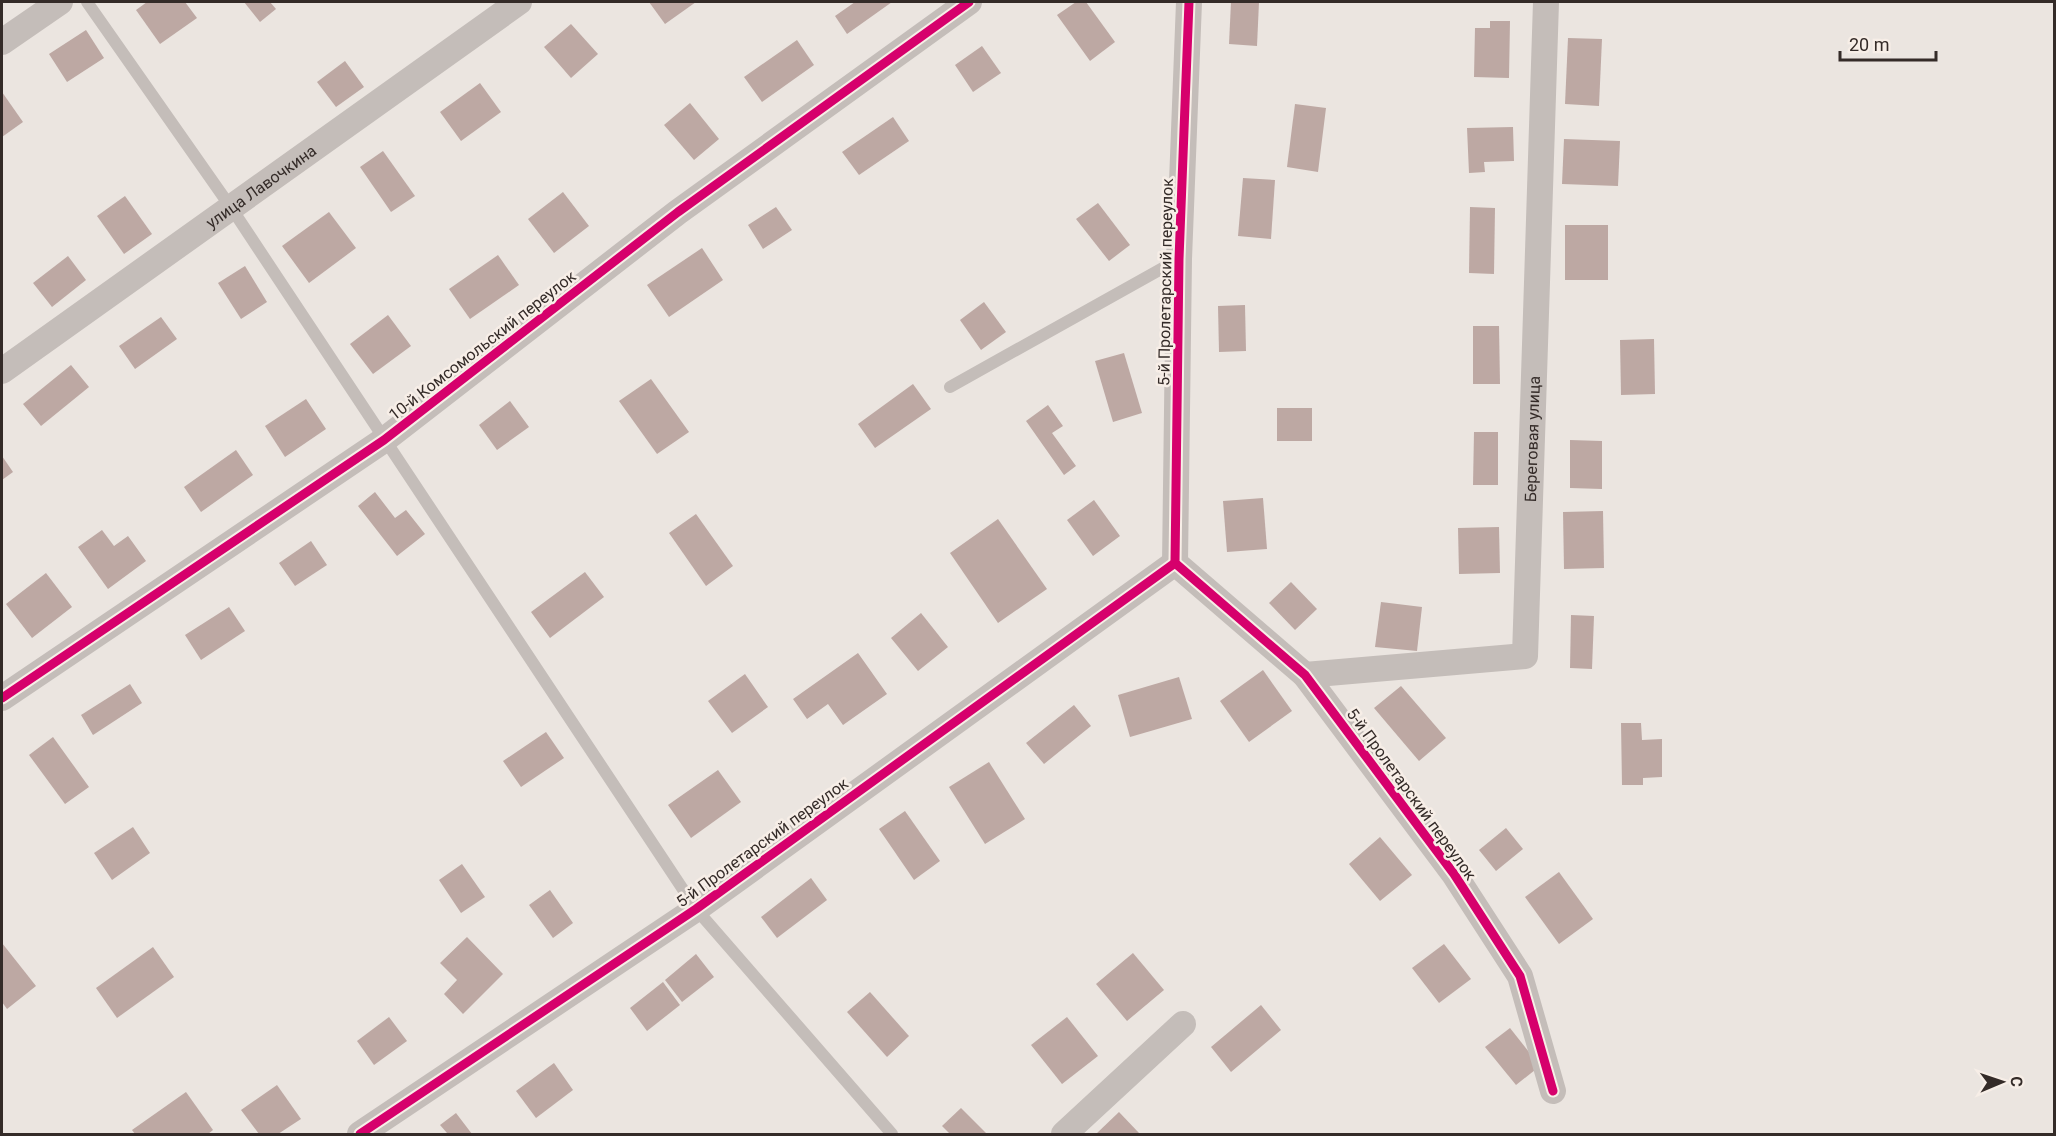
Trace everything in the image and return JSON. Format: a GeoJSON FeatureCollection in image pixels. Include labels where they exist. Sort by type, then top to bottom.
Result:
{"type":"FeatureCollection","features":[{"type":"Feature","properties":{"kind":"street"},"geometry":{"type":"LineString","coordinates":[[2,42],[60,2]]}},
{"type":"Feature","properties":{"kind":"street","name":"улица Лавочкина"},"geometry":{"type":"LineString","coordinates":[[2,371],[519,2]]}},
{"type":"Feature","properties":{"kind":"street","name":"10-й Комсомольский переулок"},"geometry":{"type":"LineString","coordinates":[[2,698],[384,440],[678,212],[969,2]]}},
{"type":"Feature","properties":{"kind":"street","name":"5-й Пролетарский переулок"},"geometry":{"type":"LineString","coordinates":[[1175,563],[1179,259],[1189,2]]}},
{"type":"Feature","properties":{"kind":"street","name":"Береговая улица"},"geometry":{"type":"LineString","coordinates":[[1305,675],[1525,656],[1546,2]]}},
{"type":"Feature","properties":{"kind":"street","name":"5-й Пролетарский переулок"},"geometry":{"type":"LineString","coordinates":[[1175,563],[1305,675],[1454,874],[1520,976],[1553,1092]]}},
{"type":"Feature","properties":{"kind":"street","name":"5-й Пролетарский переулок"},"geometry":{"type":"LineString","coordinates":[[360,1134],[696,909],[1175,563]]}},
{"type":"Feature","properties":{"kind":"street"},"geometry":{"type":"LineString","coordinates":[[1064,1134],[1183,1024]]}},
{"type":"Feature","properties":{"kind":"lane"},"geometry":{"type":"LineString","coordinates":[[87,2],[232,209],[696,909],[892,1134]]}},
{"type":"Feature","properties":{"kind":"lane"},"geometry":{"type":"LineString","coordinates":[[950,387],[1179,259]]}},
{"type":"Feature","properties":{"kind":"building"},"geometry":{"type":"Polygon","coordinates":[[[147,2],[185,2],[197,18],[160,44],[136,10],[147,2]]]}},
{"type":"Feature","properties":{"kind":"building"},"geometry":{"type":"Polygon","coordinates":[[[244,2],[270,2],[276,9],[260,22],[244,2]]]}},
{"type":"Feature","properties":{"kind":"building"},"geometry":{"type":"Polygon","coordinates":[[[649,2],[696,2],[665,24],[649,2]]]}},
{"type":"Feature","properties":{"kind":"building"},"geometry":{"type":"Polygon","coordinates":[[[855,2],[892,2],[847,34],[835,16],[855,2]]]}},
{"type":"Feature","properties":{"kind":"building"},"geometry":{"type":"Polygon","coordinates":[[[1076,2],[1086,2],[1115,42],[1090,61],[1057,15],[1076,2]]]}},
{"type":"Feature","properties":{"kind":"building"},"geometry":{"type":"Polygon","coordinates":[[[1231,2],[1259,2],[1257,46],[1229,44],[1231,2]]]}},
{"type":"Feature","properties":{"kind":"building"},"geometry":{"type":"Polygon","coordinates":[[[1490,21],[1510,21],[1509,78],[1474,77],[1475,28],[1490,28],[1490,21]]]}},
{"type":"Feature","properties":{"kind":"building"},"geometry":{"type":"Polygon","coordinates":[[[571,24],[598,54],[571,78],[544,47],[571,24]]]}},
{"type":"Feature","properties":{"kind":"building"},"geometry":{"type":"Polygon","coordinates":[[[86,30],[104,58],[67,82],[49,54],[86,30]]]}},
{"type":"Feature","properties":{"kind":"building"},"geometry":{"type":"Polygon","coordinates":[[[1568,38],[1602,39],[1599,106],[1565,104],[1568,38]]]}},
{"type":"Feature","properties":{"kind":"building"},"geometry":{"type":"Polygon","coordinates":[[[797,40],[814,65],[762,102],[744,77],[797,40]]]}},
{"type":"Feature","properties":{"kind":"building"},"geometry":{"type":"Polygon","coordinates":[[[982,46],[1001,73],[973,92],[955,65],[982,46]]]}},
{"type":"Feature","properties":{"kind":"building"},"geometry":{"type":"Polygon","coordinates":[[[345,61],[364,87],[336,107],[317,82],[345,61]]]}},
{"type":"Feature","properties":{"kind":"building"},"geometry":{"type":"Polygon","coordinates":[[[480,83],[501,112],[461,141],[440,112],[480,83]]]}},
{"type":"Feature","properties":{"kind":"building"},"geometry":{"type":"Polygon","coordinates":[[[2,92],[23,122],[2,137],[2,92]]]}},
{"type":"Feature","properties":{"kind":"building"},"geometry":{"type":"Polygon","coordinates":[[[690,103],[719,139],[694,160],[664,125],[690,103]]]}},
{"type":"Feature","properties":{"kind":"building"},"geometry":{"type":"Polygon","coordinates":[[[1295,104],[1326,108],[1318,172],[1287,167],[1295,104]]]}},
{"type":"Feature","properties":{"kind":"building"},"geometry":{"type":"Polygon","coordinates":[[[893,117],[909,141],[859,175],[842,152],[893,117]]]}},
{"type":"Feature","properties":{"kind":"building"},"geometry":{"type":"Polygon","coordinates":[[[1513,127],[1514,161],[1484,162],[1485,172],[1469,173],[1467,128],[1513,127]]]}},
{"type":"Feature","properties":{"kind":"building"},"geometry":{"type":"Polygon","coordinates":[[[1564,139],[1620,141],[1618,186],[1562,184],[1564,139]]]}},
{"type":"Feature","properties":{"kind":"building"},"geometry":{"type":"Polygon","coordinates":[[[383,151],[415,196],[391,212],[360,167],[383,151]]]}},
{"type":"Feature","properties":{"kind":"building"},"geometry":{"type":"Polygon","coordinates":[[[1243,178],[1275,180],[1271,239],[1238,236],[1243,178]]]}},
{"type":"Feature","properties":{"kind":"building"},"geometry":{"type":"Polygon","coordinates":[[[563,192],[589,226],[554,253],[528,219],[563,192]]]}},
{"type":"Feature","properties":{"kind":"building"},"geometry":{"type":"Polygon","coordinates":[[[125,196],[152,234],[124,254],[97,216],[125,196]]]}},
{"type":"Feature","properties":{"kind":"building"},"geometry":{"type":"Polygon","coordinates":[[[1098,203],[1130,245],[1109,261],[1076,219],[1098,203]]]}},
{"type":"Feature","properties":{"kind":"building"},"geometry":{"type":"Polygon","coordinates":[[[776,207],[792,230],[763,249],[748,225],[776,207]]]}},
{"type":"Feature","properties":{"kind":"building"},"geometry":{"type":"Polygon","coordinates":[[[1470,207],[1495,208],[1494,274],[1469,273],[1470,207]]]}},
{"type":"Feature","properties":{"kind":"building"},"geometry":{"type":"Polygon","coordinates":[[[329,212],[356,248],[309,283],[282,246],[329,212]]]}},
{"type":"Feature","properties":{"kind":"building"},"geometry":{"type":"Polygon","coordinates":[[[1565,225],[1608,225],[1608,280],[1565,280],[1565,225]]]}},
{"type":"Feature","properties":{"kind":"building"},"geometry":{"type":"Polygon","coordinates":[[[702,248],[723,280],[669,317],[647,285],[702,248]]]}},
{"type":"Feature","properties":{"kind":"building"},"geometry":{"type":"Polygon","coordinates":[[[498,255],[519,285],[470,319],[449,289],[498,255]]]}},
{"type":"Feature","properties":{"kind":"building"},"geometry":{"type":"Polygon","coordinates":[[[68,256],[86,280],[52,307],[33,283],[68,256]]]}},
{"type":"Feature","properties":{"kind":"building"},"geometry":{"type":"Polygon","coordinates":[[[245,266],[267,302],[241,319],[218,283],[245,266]]]}},
{"type":"Feature","properties":{"kind":"building"},"geometry":{"type":"Polygon","coordinates":[[[984,302],[1006,332],[981,350],[960,320],[984,302]]]}},
{"type":"Feature","properties":{"kind":"building"},"geometry":{"type":"Polygon","coordinates":[[[1245,305],[1246,351],[1219,352],[1218,306],[1245,305]]]}},
{"type":"Feature","properties":{"kind":"building"},"geometry":{"type":"Polygon","coordinates":[[[388,315],[411,346],[373,374],[350,344],[388,315]]]}},
{"type":"Feature","properties":{"kind":"building"},"geometry":{"type":"Polygon","coordinates":[[[161,317],[177,339],[135,369],[119,346],[161,317]]]}},
{"type":"Feature","properties":{"kind":"building"},"geometry":{"type":"Polygon","coordinates":[[[1473,326],[1499,326],[1500,384],[1473,384],[1473,326]]]}},
{"type":"Feature","properties":{"kind":"building"},"geometry":{"type":"Polygon","coordinates":[[[1654,339],[1655,394],[1621,395],[1620,340],[1654,339]]]}},
{"type":"Feature","properties":{"kind":"building"},"geometry":{"type":"Polygon","coordinates":[[[1124,353],[1142,413],[1113,422],[1095,361],[1124,353]]]}},
{"type":"Feature","properties":{"kind":"building"},"geometry":{"type":"Polygon","coordinates":[[[71,365],[89,387],[41,426],[23,404],[71,365]]]}},
{"type":"Feature","properties":{"kind":"building"},"geometry":{"type":"Polygon","coordinates":[[[651,379],[689,432],[657,454],[619,401],[651,379]]]}},
{"type":"Feature","properties":{"kind":"building"},"geometry":{"type":"Polygon","coordinates":[[[913,384],[931,409],[875,448],[858,424],[913,384]]]}},
{"type":"Feature","properties":{"kind":"building"},"geometry":{"type":"Polygon","coordinates":[[[306,399],[326,429],[285,457],[265,426],[306,399]]]}},
{"type":"Feature","properties":{"kind":"building"},"geometry":{"type":"Polygon","coordinates":[[[510,401],[529,427],[497,450],[479,425],[510,401]]]}},
{"type":"Feature","properties":{"kind":"building"},"geometry":{"type":"Polygon","coordinates":[[[1048,405],[1063,426],[1052,433],[1076,466],[1064,475],[1026,421],[1048,405]]]}},
{"type":"Feature","properties":{"kind":"building"},"geometry":{"type":"Polygon","coordinates":[[[1277,408],[1312,408],[1312,441],[1277,441],[1277,408]]]}},
{"type":"Feature","properties":{"kind":"building"},"geometry":{"type":"Polygon","coordinates":[[[1474,432],[1498,432],[1498,485],[1473,485],[1474,432]]]}},
{"type":"Feature","properties":{"kind":"building"},"geometry":{"type":"Polygon","coordinates":[[[1570,440],[1602,441],[1602,489],[1570,488],[1570,440]]]}},
{"type":"Feature","properties":{"kind":"building"},"geometry":{"type":"Polygon","coordinates":[[[236,450],[253,475],[201,512],[184,487],[236,450]]]}},
{"type":"Feature","properties":{"kind":"building"},"geometry":{"type":"Polygon","coordinates":[[[2,456],[13,472],[2,480],[2,456]]]}},
{"type":"Feature","properties":{"kind":"building"},"geometry":{"type":"Polygon","coordinates":[[[375,492],[395,518],[406,510],[425,534],[397,556],[358,506],[375,492]]]}},
{"type":"Feature","properties":{"kind":"building"},"geometry":{"type":"Polygon","coordinates":[[[1263,498],[1267,549],[1227,552],[1223,501],[1263,498]]]}},
{"type":"Feature","properties":{"kind":"building"},"geometry":{"type":"Polygon","coordinates":[[[1094,500],[1120,536],[1093,556],[1067,520],[1094,500]]]}},
{"type":"Feature","properties":{"kind":"building"},"geometry":{"type":"Polygon","coordinates":[[[1603,511],[1604,568],[1564,569],[1563,512],[1603,511]]]}},
{"type":"Feature","properties":{"kind":"building"},"geometry":{"type":"Polygon","coordinates":[[[696,514],[733,566],[706,586],[669,533],[696,514]]]}},
{"type":"Feature","properties":{"kind":"building"},"geometry":{"type":"Polygon","coordinates":[[[998,519],[1047,589],[998,623],[950,553],[998,519]]]}},
{"type":"Feature","properties":{"kind":"building"},"geometry":{"type":"Polygon","coordinates":[[[1499,527],[1500,573],[1459,574],[1458,528],[1499,527]]]}},
{"type":"Feature","properties":{"kind":"building"},"geometry":{"type":"Polygon","coordinates":[[[102,530],[114,546],[128,536],[146,561],[108,589],[78,547],[102,530]]]}},
{"type":"Feature","properties":{"kind":"building"},"geometry":{"type":"Polygon","coordinates":[[[311,541],[327,565],[295,586],[279,563],[311,541]]]}},
{"type":"Feature","properties":{"kind":"building"},"geometry":{"type":"Polygon","coordinates":[[[585,572],[604,597],[550,638],[531,612],[585,572]]]}},
{"type":"Feature","properties":{"kind":"building"},"geometry":{"type":"Polygon","coordinates":[[[46,573],[72,607],[32,638],[6,604],[46,573]]]}},
{"type":"Feature","properties":{"kind":"building"},"geometry":{"type":"Polygon","coordinates":[[[1291,582],[1317,609],[1295,630],[1269,603],[1291,582]]]}},
{"type":"Feature","properties":{"kind":"building"},"geometry":{"type":"Polygon","coordinates":[[[1381,602],[1422,607],[1417,651],[1375,647],[1381,602]]]}},
{"type":"Feature","properties":{"kind":"building"},"geometry":{"type":"Polygon","coordinates":[[[229,607],[245,631],[201,660],[185,635],[229,607]]]}},
{"type":"Feature","properties":{"kind":"building"},"geometry":{"type":"Polygon","coordinates":[[[921,613],[948,647],[918,671],[891,638],[921,613]]]}},
{"type":"Feature","properties":{"kind":"building"},"geometry":{"type":"Polygon","coordinates":[[[1571,615],[1594,616],[1592,669],[1570,668],[1571,615]]]}},
{"type":"Feature","properties":{"kind":"building"},"geometry":{"type":"Polygon","coordinates":[[[858,653],[887,694],[843,725],[828,704],[807,719],[793,699],[858,653]]]}},
{"type":"Feature","properties":{"kind":"building"},"geometry":{"type":"Polygon","coordinates":[[[1263,670],[1292,711],[1249,742],[1220,701],[1263,670]]]}},
{"type":"Feature","properties":{"kind":"building"},"geometry":{"type":"Polygon","coordinates":[[[745,674],[768,707],[732,733],[708,701],[745,674]]]}},
{"type":"Feature","properties":{"kind":"building"},"geometry":{"type":"Polygon","coordinates":[[[1179,677],[1192,719],[1130,737],[1118,695],[1179,677]]]}},
{"type":"Feature","properties":{"kind":"building"},"geometry":{"type":"Polygon","coordinates":[[[130,684],[142,703],[93,735],[81,715],[130,684]]]}},
{"type":"Feature","properties":{"kind":"building"},"geometry":{"type":"Polygon","coordinates":[[[1401,686],[1446,738],[1419,761],[1374,708],[1401,686]]]}},
{"type":"Feature","properties":{"kind":"building"},"geometry":{"type":"Polygon","coordinates":[[[1074,705],[1091,726],[1044,764],[1026,743],[1074,705]]]}},
{"type":"Feature","properties":{"kind":"building"},"geometry":{"type":"Polygon","coordinates":[[[1621,723],[1641,723],[1642,740],[1662,739],[1662,777],[1643,778],[1643,785],[1622,785],[1621,723]]]}},
{"type":"Feature","properties":{"kind":"building"},"geometry":{"type":"Polygon","coordinates":[[[546,732],[564,758],[521,787],[503,761],[546,732]]]}},
{"type":"Feature","properties":{"kind":"building"},"geometry":{"type":"Polygon","coordinates":[[[53,737],[89,787],[65,804],[29,755],[53,737]]]}},
{"type":"Feature","properties":{"kind":"building"},"geometry":{"type":"Polygon","coordinates":[[[989,762],[1025,819],[985,844],[949,787],[989,762]]]}},
{"type":"Feature","properties":{"kind":"building"},"geometry":{"type":"Polygon","coordinates":[[[718,770],[741,802],[691,838],[668,805],[718,770]]]}},
{"type":"Feature","properties":{"kind":"building"},"geometry":{"type":"Polygon","coordinates":[[[905,811],[940,861],[914,880],[879,829],[905,811]]]}},
{"type":"Feature","properties":{"kind":"building"},"geometry":{"type":"Polygon","coordinates":[[[133,827],[150,853],[112,880],[94,853],[133,827]]]}},
{"type":"Feature","properties":{"kind":"building"},"geometry":{"type":"Polygon","coordinates":[[[1506,828],[1523,849],[1496,871],[1479,850],[1506,828]]]}},
{"type":"Feature","properties":{"kind":"building"},"geometry":{"type":"Polygon","coordinates":[[[1380,837],[1412,875],[1380,901],[1349,864],[1380,837]]]}},
{"type":"Feature","properties":{"kind":"building"},"geometry":{"type":"Polygon","coordinates":[[[462,864],[485,897],[461,913],[439,880],[462,864]]]}},
{"type":"Feature","properties":{"kind":"building"},"geometry":{"type":"Polygon","coordinates":[[[1559,872],[1593,919],[1559,944],[1525,897],[1559,872]]]}},
{"type":"Feature","properties":{"kind":"building"},"geometry":{"type":"Polygon","coordinates":[[[811,878],[827,900],[777,938],[761,917],[811,878]]]}},
{"type":"Feature","properties":{"kind":"building"},"geometry":{"type":"Polygon","coordinates":[[[550,890],[573,923],[553,938],[529,905],[550,890]]]}},
{"type":"Feature","properties":{"kind":"building"},"geometry":{"type":"Polygon","coordinates":[[[467,937],[503,974],[463,1014],[444,994],[457,980],[440,963],[467,937]]]}},
{"type":"Feature","properties":{"kind":"building"},"geometry":{"type":"Polygon","coordinates":[[[2,943],[36,986],[7,1009],[2,1002],[2,943]]]}},
{"type":"Feature","properties":{"kind":"building"},"geometry":{"type":"Polygon","coordinates":[[[1444,944],[1471,979],[1439,1003],[1412,968],[1444,944]]]}},
{"type":"Feature","properties":{"kind":"building"},"geometry":{"type":"Polygon","coordinates":[[[153,947],[174,977],[117,1018],[96,988],[153,947]]]}},
{"type":"Feature","properties":{"kind":"building"},"geometry":{"type":"Polygon","coordinates":[[[1133,953],[1164,990],[1127,1021],[1096,984],[1133,953]]]}},
{"type":"Feature","properties":{"kind":"building"},"geometry":{"type":"Polygon","coordinates":[[[696,954],[714,977],[682,1002],[665,980],[696,954]]]}},
{"type":"Feature","properties":{"kind":"building"},"geometry":{"type":"Polygon","coordinates":[[[663,982],[680,1005],[647,1031],[630,1008],[663,982]]]}},
{"type":"Feature","properties":{"kind":"building"},"geometry":{"type":"Polygon","coordinates":[[[870,992],[909,1036],[887,1057],[847,1012],[870,992]]]}},
{"type":"Feature","properties":{"kind":"building"},"geometry":{"type":"Polygon","coordinates":[[[1261,1005],[1281,1030],[1231,1072],[1211,1047],[1261,1005]]]}},
{"type":"Feature","properties":{"kind":"building"},"geometry":{"type":"Polygon","coordinates":[[[389,1017],[407,1041],[374,1065],[357,1041],[389,1017]]]}},
{"type":"Feature","properties":{"kind":"building"},"geometry":{"type":"Polygon","coordinates":[[[1067,1017],[1098,1056],[1062,1084],[1031,1045],[1067,1017]]]}},
{"type":"Feature","properties":{"kind":"building"},"geometry":{"type":"Polygon","coordinates":[[[1510,1028],[1540,1066],[1516,1085],[1485,1047],[1510,1028]]]}},
{"type":"Feature","properties":{"kind":"building"},"geometry":{"type":"Polygon","coordinates":[[[554,1063],[573,1090],[536,1118],[516,1091],[554,1063]]]}},
{"type":"Feature","properties":{"kind":"building"},"geometry":{"type":"Polygon","coordinates":[[[277,1085],[301,1119],[278,1134],[259,1134],[241,1110],[277,1085]]]}},
{"type":"Feature","properties":{"kind":"building"},"geometry":{"type":"Polygon","coordinates":[[[186,1092],[213,1130],[208,1134],[135,1134],[132,1130],[186,1092]]]}},
{"type":"Feature","properties":{"kind":"building"},"geometry":{"type":"Polygon","coordinates":[[[961,1108],[987,1134],[950,1134],[942,1126],[961,1108]]]}},
{"type":"Feature","properties":{"kind":"building"},"geometry":{"type":"Polygon","coordinates":[[[1119,1112],[1139,1133],[1096,1134],[1119,1112]]]}},
{"type":"Feature","properties":{"kind":"building"},"geometry":{"type":"Polygon","coordinates":[[[456,1113],[472,1134],[445,1134],[447,1133],[440,1125],[456,1113]]]}},
{"type":"Feature","properties":{"kind":"cycle path"},"geometry":{"type":"LineString","coordinates":[[2,698],[384,440],[678,212],[969,2]]}},
{"type":"Feature","properties":{"kind":"cycle path"},"geometry":{"type":"LineString","coordinates":[[1189,2],[1179,259],[1175,563],[1305,675],[1454,874],[1520,976],[1553,1091]]}},
{"type":"Feature","properties":{"kind":"cycle path"},"geometry":{"type":"LineString","coordinates":[[360,1134],[696,909],[1175,563]]}}]}
